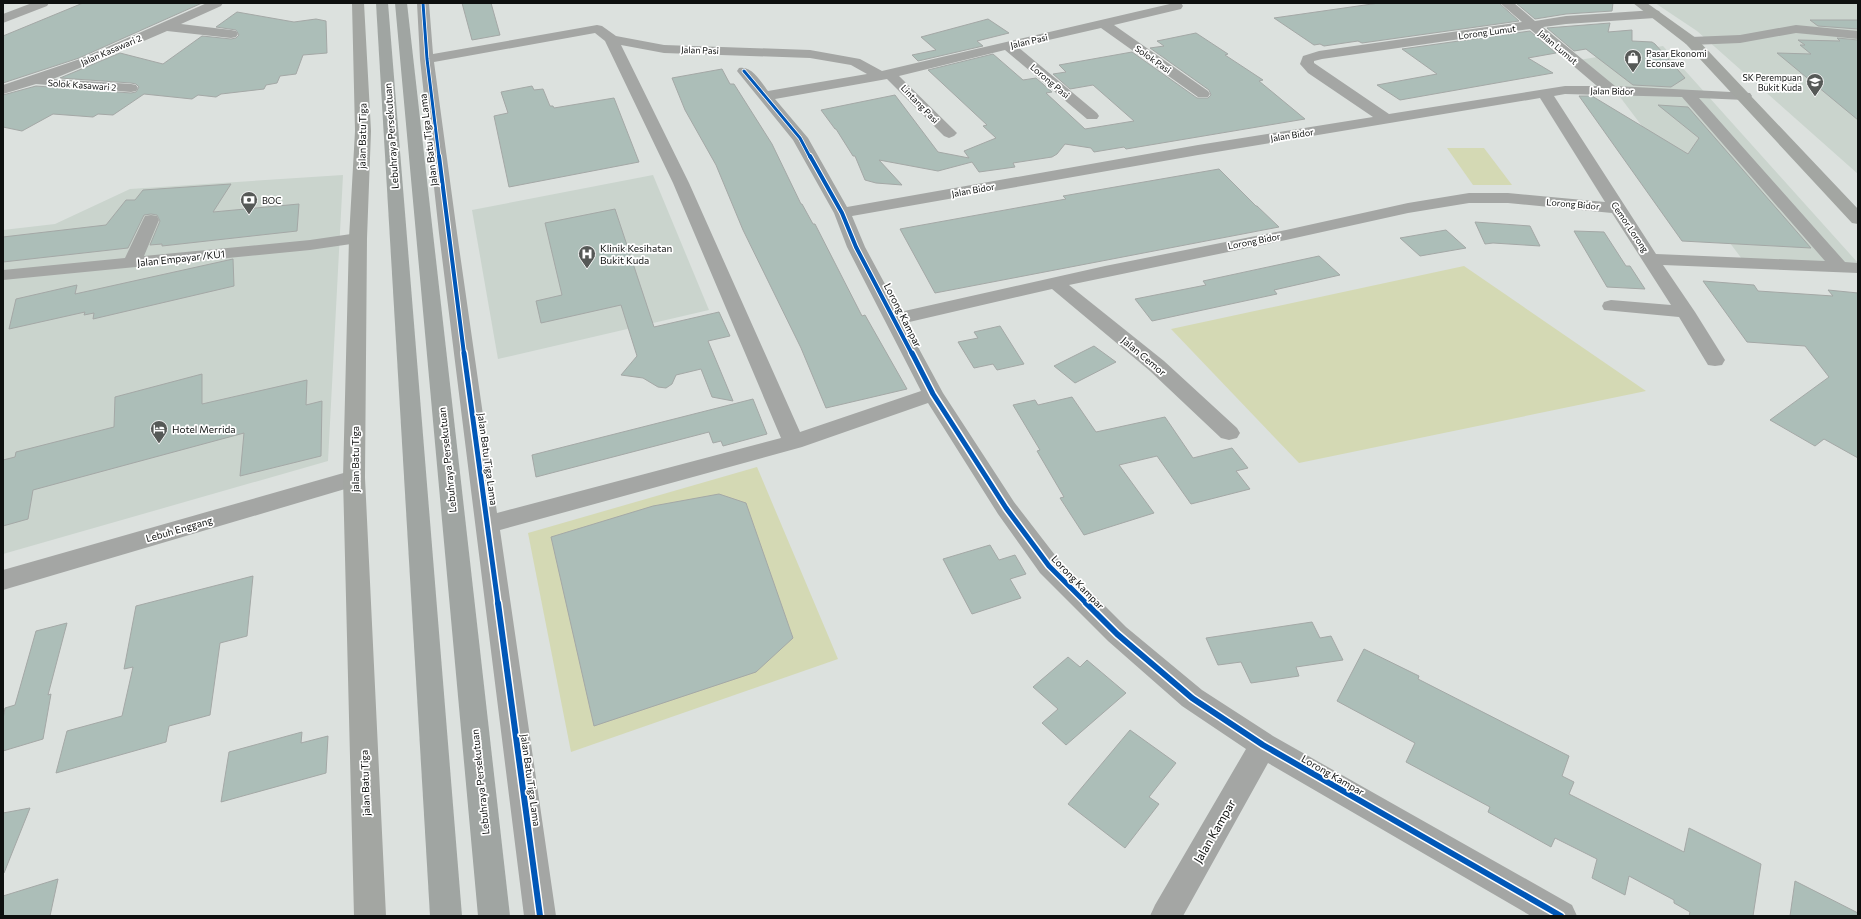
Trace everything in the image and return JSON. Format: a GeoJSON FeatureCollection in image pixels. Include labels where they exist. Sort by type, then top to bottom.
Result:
{"type":"FeatureCollection","features":[{"type":"Feature","properties":{"kind":"highway","name":"Lebuhraya Persekutuan"},"geometry":{"type":"LineString","coordinates":[[382,3],[446,916]]}},
{"type":"Feature","properties":{"kind":"highway","name":"Lebuhraya Persekutuan"},"geometry":{"type":"LineString","coordinates":[[401,3],[494,916]]}},
{"type":"Feature","properties":{"kind":"street"},"geometry":{"type":"LineString","coordinates":[[3,19],[43,3]]}},
{"type":"Feature","properties":{"kind":"street","name":"Jalan Kasawari 2"},"geometry":{"type":"LineString","coordinates":[[3,90],[34,81],[96,57],[217,3]]}},
{"type":"Feature","properties":{"kind":"street","name":"jalan Batu Tiga"},"geometry":{"type":"LineString","coordinates":[[358,3],[363,131],[358,238],[354,478],[370,916]]}},
{"type":"Feature","properties":{"kind":"street","name":"Jalan Batu Tiga Lama"},"geometry":{"type":"LineString","coordinates":[[423,3],[427,59],[448,234],[540,916]]}},
{"type":"Feature","properties":{"kind":"street","name":"Jalan Lumut"},"geometry":{"type":"LineString","coordinates":[[1506,3],[1611,90]]}},
{"type":"Feature","properties":{"kind":"street"},"geometry":{"type":"LineString","coordinates":[[1638,3],[1691,41],[1745,96],[1858,219]]}},
{"type":"Feature","properties":{"kind":"street","name":"Jalan Pasi"},"geometry":{"type":"LineString","coordinates":[[765,96],[885,75],[1177,6]]}},
{"type":"Feature","properties":{"kind":"street","name":"Lorong Lumut"},"geometry":{"type":"LineString","coordinates":[[1388,120],[1312,70],[1307,64],[1308,58],[1319,55],[1566,20],[1655,14]]}},
{"type":"Feature","properties":{"kind":"street","name":"Solok Pasi"},"geometry":{"type":"LineString","coordinates":[[1103,23],[1203,94]]}},
{"type":"Feature","properties":{"kind":"street"},"geometry":{"type":"LineString","coordinates":[[165,27],[231,34]]}},
{"type":"Feature","properties":{"kind":"street"},"geometry":{"type":"LineString","coordinates":[[602,29],[681,182],[794,442]]}},
{"type":"Feature","properties":{"kind":"street","name":"Jalan Pasi"},"geometry":{"type":"LineString","coordinates":[[427,59],[602,29],[636,45],[664,49],[810,54],[854,62],[885,75]]}},
{"type":"Feature","properties":{"kind":"street"},"geometry":{"type":"LineString","coordinates":[[1691,41],[1740,40],[1796,29],[1858,35]]}},
{"type":"Feature","properties":{"kind":"street","name":"Lorong Pasi"},"geometry":{"type":"LineString","coordinates":[[1008,46],[1092,116]]}},
{"type":"Feature","properties":{"kind":"street","name":"Lorong Kampar"},"geometry":{"type":"LineString","coordinates":[[744,71],[800,138],[842,213],[856,247],[933,394],[1006,508],[1049,566],[1117,634],[1192,698],[1262,745],[1561,916]]}},
{"type":"Feature","properties":{"kind":"street","name":"Lintang Pasi"},"geometry":{"type":"LineString","coordinates":[[885,75],[949,134]]}},
{"type":"Feature","properties":{"kind":"street","name":"Solok Kasawari 2"},"geometry":{"type":"LineString","coordinates":[[34,81],[131,88]]}},
{"type":"Feature","properties":{"kind":"street","name":"Jalan Bidor"},"geometry":{"type":"LineString","coordinates":[[842,213],[1198,150],[1565,90],[1611,90],[1745,96]]}},
{"type":"Feature","properties":{"kind":"street","name":"Cemor Lorong"},"geometry":{"type":"LineString","coordinates":[[1545,94],[1583,157],[1686,312],[1715,360]]}},
{"type":"Feature","properties":{"kind":"street"},"geometry":{"type":"LineString","coordinates":[[1687,94],[1840,267]]}},
{"type":"Feature","properties":{"kind":"street","name":"Lorong Bidor"},"geometry":{"type":"LineString","coordinates":[[895,319],[1408,208],[1469,198],[1508,198],[1616,208]]}},
{"type":"Feature","properties":{"kind":"street"},"geometry":{"type":"LineString","coordinates":[[132,263],[151,220]]}},
{"type":"Feature","properties":{"kind":"street","name":"Jalan Empayar /KU1"},"geometry":{"type":"LineString","coordinates":[[3,274],[310,245],[358,238]]}},
{"type":"Feature","properties":{"kind":"street"},"geometry":{"type":"LineString","coordinates":[[1651,259],[1858,268]]}},
{"type":"Feature","properties":{"kind":"street","name":"Jalan Cemor"},"geometry":{"type":"LineString","coordinates":[[1056,283],[1157,366],[1228,433]]}},
{"type":"Feature","properties":{"kind":"street"},"geometry":{"type":"LineString","coordinates":[[1611,306],[1686,312]]}},
{"type":"Feature","properties":{"kind":"street"},"geometry":{"type":"LineString","coordinates":[[488,524],[794,442],[933,394]]}},
{"type":"Feature","properties":{"kind":"street","name":"Lebuh Enggang"},"geometry":{"type":"LineString","coordinates":[[3,580],[354,478]]}},
{"type":"Feature","properties":{"kind":"street","name":"Jalan Kampar"},"geometry":{"type":"LineString","coordinates":[[1166,916],[1262,745]]}},
{"type":"Feature","properties":{"kind":"shaded area","name":"SK Perempuan Bukit Kuda"},"geometry":{"type":"Polygon","coordinates":[[[1655,3],[1858,3],[1858,174],[1697,31],[1655,3]]]}},
{"type":"Feature","properties":{"kind":"shaded area"},"geometry":{"type":"Polygon","coordinates":[[[1663,46],[1858,263],[1742,259],[1611,85],[1579,60],[1663,46]]]}},
{"type":"Feature","properties":{"kind":"shaded area"},"geometry":{"type":"Polygon","coordinates":[[[343,175],[328,461],[3,554],[3,230],[55,224],[130,189],[343,175]]]}},
{"type":"Feature","properties":{"kind":"shaded area","name":"Klinik Kesihatan Bukit Kuda"},"geometry":{"type":"Polygon","coordinates":[[[653,175],[709,310],[498,359],[472,210],[653,175]]]}},
{"type":"Feature","properties":{"kind":"green space"},"geometry":{"type":"Polygon","coordinates":[[[1447,148],[1484,148],[1512,185],[1473,185],[1447,148]]]}},
{"type":"Feature","properties":{"kind":"green space"},"geometry":{"type":"Polygon","coordinates":[[[1464,266],[1646,391],[1299,463],[1171,329],[1464,266]]]}},
{"type":"Feature","properties":{"kind":"green space"},"geometry":{"type":"Polygon","coordinates":[[[757,467],[838,659],[571,752],[528,533],[757,467]]]}},
{"type":"Feature","properties":{"kind":"building"},"geometry":{"type":"Polygon","coordinates":[[[83,3],[202,3],[79,58],[3,83],[3,36],[83,3]]]}},
{"type":"Feature","properties":{"kind":"building"},"geometry":{"type":"Polygon","coordinates":[[[462,3],[491,3],[500,35],[472,40],[462,3]]]}},
{"type":"Feature","properties":{"kind":"building"},"geometry":{"type":"Polygon","coordinates":[[[1379,3],[1499,3],[1519,21],[1362,43],[1358,41],[1324,46],[1320,44],[1314,45],[1274,18],[1379,3]]]}},
{"type":"Feature","properties":{"kind":"building"},"geometry":{"type":"Polygon","coordinates":[[[1516,3],[1613,3],[1612,11],[1566,14],[1535,19],[1516,3]]]}},
{"type":"Feature","properties":{"kind":"building"},"geometry":{"type":"Polygon","coordinates":[[[237,12],[294,22],[316,19],[326,21],[327,53],[303,55],[296,74],[280,76],[277,83],[266,85],[264,89],[221,94],[216,97],[198,95],[192,99],[144,94],[113,115],[98,114],[93,117],[53,114],[22,131],[3,127],[3,95],[36,86],[131,93],[136,92],[139,87],[136,84],[131,83],[60,78],[120,53],[163,64],[202,36],[231,39],[236,38],[239,35],[236,30],[216,27],[237,12]]]}},
{"type":"Feature","properties":{"kind":"building"},"geometry":{"type":"Polygon","coordinates":[[[988,19],[1009,33],[977,41],[983,46],[918,61],[912,55],[936,50],[921,37],[988,19]]]}},
{"type":"Feature","properties":{"kind":"building"},"geometry":{"type":"Polygon","coordinates":[[[1810,20],[1858,20],[1858,29],[1818,26],[1810,20]]]}},
{"type":"Feature","properties":{"kind":"building"},"geometry":{"type":"Polygon","coordinates":[[[1610,23],[1608,32],[1632,30],[1632,41],[1652,42],[1655,44],[1685,78],[1671,87],[1633,85],[1586,49],[1574,51],[1547,28],[1610,23]]]}},
{"type":"Feature","properties":{"kind":"building"},"geometry":{"type":"Polygon","coordinates":[[[1530,31],[1556,53],[1528,58],[1553,73],[1400,100],[1377,85],[1437,74],[1402,49],[1530,31]]]}},
{"type":"Feature","properties":{"kind":"building"},"geometry":{"type":"Polygon","coordinates":[[[1196,33],[1228,54],[1225,55],[1263,80],[1259,81],[1305,119],[1126,149],[1124,147],[1094,152],[1091,148],[1065,144],[1057,154],[1052,157],[1013,163],[1015,167],[979,172],[972,162],[938,171],[879,160],[902,185],[876,183],[865,180],[855,156],[853,156],[836,129],[821,110],[895,95],[938,152],[969,158],[964,151],[996,138],[983,126],[987,125],[928,70],[993,54],[1023,80],[1036,78],[1052,92],[1046,93],[1085,129],[1134,121],[1093,85],[1070,89],[1053,74],[1066,72],[1059,65],[1132,52],[1197,98],[1208,98],[1211,95],[1209,90],[1150,48],[1164,46],[1157,41],[1196,33]]]}},
{"type":"Feature","properties":{"kind":"building"},"geometry":{"type":"Polygon","coordinates":[[[1837,38],[1858,40],[1858,120],[1777,53],[1811,54],[1800,45],[1805,45],[1798,40],[1840,41],[1837,38]]]}},
{"type":"Feature","properties":{"kind":"building"},"geometry":{"type":"Polygon","coordinates":[[[722,69],[730,84],[734,84],[772,144],[801,204],[813,224],[815,224],[862,316],[865,315],[907,389],[826,408],[801,348],[743,230],[716,165],[685,110],[672,78],[722,69]]]}},
{"type":"Feature","properties":{"kind":"building"},"geometry":{"type":"Polygon","coordinates":[[[532,86],[534,90],[543,89],[550,106],[553,106],[554,108],[614,98],[639,162],[509,187],[494,116],[508,113],[501,92],[532,86]]]}},
{"type":"Feature","properties":{"kind":"building"},"geometry":{"type":"Polygon","coordinates":[[[1579,96],[1592,96],[1688,154],[1699,138],[1658,105],[1688,107],[1811,248],[1682,241],[1579,96]]]}},
{"type":"Feature","properties":{"kind":"building"},"geometry":{"type":"Polygon","coordinates":[[[1219,169],[1279,227],[935,293],[900,229],[1066,199],[1063,196],[1219,169]]]}},
{"type":"Feature","properties":{"kind":"building"},"geometry":{"type":"Polygon","coordinates":[[[231,184],[213,212],[299,204],[297,231],[162,246],[162,244],[150,245],[160,221],[157,215],[151,214],[144,215],[128,248],[3,262],[3,237],[106,225],[126,200],[135,200],[143,190],[231,184]]]}},
{"type":"Feature","properties":{"kind":"building"},"geometry":{"type":"Polygon","coordinates":[[[615,209],[654,327],[719,312],[730,336],[708,341],[733,401],[712,397],[701,369],[676,375],[672,384],[666,388],[658,387],[643,378],[621,375],[637,356],[621,305],[541,323],[536,301],[562,295],[545,223],[615,209]]]}},
{"type":"Feature","properties":{"kind":"building"},"geometry":{"type":"Polygon","coordinates":[[[1475,222],[1530,226],[1540,246],[1493,243],[1485,244],[1475,222]]]}},
{"type":"Feature","properties":{"kind":"building"},"geometry":{"type":"Polygon","coordinates":[[[1446,230],[1466,248],[1420,256],[1400,238],[1446,230]]]}},
{"type":"Feature","properties":{"kind":"building"},"geometry":{"type":"Polygon","coordinates":[[[1574,231],[1604,232],[1626,266],[1630,266],[1645,289],[1607,287],[1574,231]]]}},
{"type":"Feature","properties":{"kind":"building"},"geometry":{"type":"Polygon","coordinates":[[[1319,256],[1340,275],[1274,290],[1277,294],[1152,321],[1135,299],[1206,285],[1203,281],[1319,256]]]}},
{"type":"Feature","properties":{"kind":"building"},"geometry":{"type":"Polygon","coordinates":[[[233,259],[234,286],[93,319],[94,313],[84,315],[85,312],[9,329],[16,299],[77,285],[75,294],[233,259]]]}},
{"type":"Feature","properties":{"kind":"building"},"geometry":{"type":"Polygon","coordinates":[[[1703,281],[1754,285],[1758,291],[1833,296],[1828,290],[1858,293],[1858,458],[1824,439],[1815,446],[1770,420],[1829,377],[1805,346],[1747,342],[1703,281]]]}},
{"type":"Feature","properties":{"kind":"building"},"geometry":{"type":"Polygon","coordinates":[[[1000,326],[1024,364],[997,370],[993,364],[974,368],[958,342],[978,338],[974,332],[1000,326]]]}},
{"type":"Feature","properties":{"kind":"building"},"geometry":{"type":"Polygon","coordinates":[[[1094,346],[1116,362],[1075,383],[1054,366],[1094,346]]]}},
{"type":"Feature","properties":{"kind":"building"},"geometry":{"type":"Polygon","coordinates":[[[202,374],[202,404],[307,380],[306,405],[322,401],[321,456],[240,476],[244,433],[33,490],[28,519],[3,526],[3,460],[15,457],[16,452],[114,427],[115,397],[202,374]]]}},
{"type":"Feature","properties":{"kind":"building"},"geometry":{"type":"Polygon","coordinates":[[[1072,397],[1096,432],[1165,417],[1193,458],[1232,448],[1248,468],[1236,471],[1250,489],[1191,504],[1157,456],[1119,465],[1154,513],[1084,535],[1060,498],[1064,497],[1037,451],[1040,450],[1013,405],[1035,400],[1038,405],[1072,397]]]}},
{"type":"Feature","properties":{"kind":"building"},"geometry":{"type":"Polygon","coordinates":[[[753,399],[767,434],[723,446],[721,441],[713,443],[709,432],[536,477],[532,455],[753,399]]]}},
{"type":"Feature","properties":{"kind":"building"},"geometry":{"type":"Polygon","coordinates":[[[719,494],[746,503],[793,638],[756,672],[594,726],[551,537],[653,506],[719,494]]]}},
{"type":"Feature","properties":{"kind":"building"},"geometry":{"type":"Polygon","coordinates":[[[990,545],[999,560],[1015,555],[1026,574],[1010,579],[1021,598],[972,614],[943,559],[990,545]]]}},
{"type":"Feature","properties":{"kind":"building"},"geometry":{"type":"Polygon","coordinates":[[[253,576],[247,636],[220,643],[210,715],[169,726],[166,742],[56,773],[67,731],[122,716],[133,667],[124,669],[136,606],[253,576]]]}},
{"type":"Feature","properties":{"kind":"building"},"geometry":{"type":"Polygon","coordinates":[[[1312,622],[1320,638],[1331,636],[1343,660],[1296,667],[1299,676],[1251,683],[1241,662],[1218,665],[1206,638],[1312,622]]]}},
{"type":"Feature","properties":{"kind":"building"},"geometry":{"type":"Polygon","coordinates":[[[67,623],[48,695],[51,694],[43,739],[3,751],[3,719],[5,708],[15,705],[36,631],[67,623]]]}},
{"type":"Feature","properties":{"kind":"building"},"geometry":{"type":"Polygon","coordinates":[[[1364,649],[1419,676],[1418,679],[1569,756],[1562,776],[1574,782],[1569,794],[1684,852],[1689,828],[1761,864],[1753,916],[1689,916],[1690,912],[1674,903],[1674,900],[1629,876],[1625,895],[1592,878],[1597,859],[1555,838],[1551,847],[1488,812],[1490,807],[1406,762],[1415,743],[1337,701],[1364,649]]]}},
{"type":"Feature","properties":{"kind":"building"},"geometry":{"type":"Polygon","coordinates":[[[1068,657],[1080,667],[1087,660],[1126,693],[1066,745],[1042,723],[1058,709],[1033,687],[1068,657]]]}},
{"type":"Feature","properties":{"kind":"building"},"geometry":{"type":"Polygon","coordinates":[[[1130,730],[1176,763],[1149,797],[1159,804],[1125,848],[1068,804],[1130,730]]]}},
{"type":"Feature","properties":{"kind":"building"},"geometry":{"type":"Polygon","coordinates":[[[302,732],[301,743],[328,736],[326,773],[221,802],[229,752],[302,732]]]}},
{"type":"Feature","properties":{"kind":"building"},"geometry":{"type":"Polygon","coordinates":[[[30,808],[4,873],[3,813],[30,808]]]}},
{"type":"Feature","properties":{"kind":"building"},"geometry":{"type":"Polygon","coordinates":[[[58,879],[50,916],[3,916],[3,896],[58,879]]]}},
{"type":"Feature","properties":{"kind":"building"},"geometry":{"type":"Polygon","coordinates":[[[1795,881],[1858,913],[1858,916],[1790,916],[1795,881]]]}},
{"type":"Feature","properties":{"kind":"cycle path"},"geometry":{"type":"LineString","coordinates":[[423,3],[427,59],[448,233],[540,916]]}},
{"type":"Feature","properties":{"kind":"cycle path"},"geometry":{"type":"LineString","coordinates":[[744,71],[800,138],[842,213],[856,247],[933,394],[1006,508],[1049,566],[1117,634],[1192,698],[1263,745],[1561,916]]}},
{"type":"Feature","properties":{"kind":"place","name":"Pasar Ekonomi Econsave"},"geometry":{"type":"Point","coordinates":[1633,73]}},
{"type":"Feature","properties":{"kind":"place","name":"SK Perempuan Bukit Kuda"},"geometry":{"type":"Point","coordinates":[1815,97]}},
{"type":"Feature","properties":{"kind":"place","name":"BOC"},"geometry":{"type":"Point","coordinates":[249,215]}},
{"type":"Feature","properties":{"kind":"place","name":"Klinik Kesihatan Bukit Kuda"},"geometry":{"type":"Point","coordinates":[587,269]}},
{"type":"Feature","properties":{"kind":"place","name":"Hotel Merrida"},"geometry":{"type":"Point","coordinates":[159,444]}}]}
